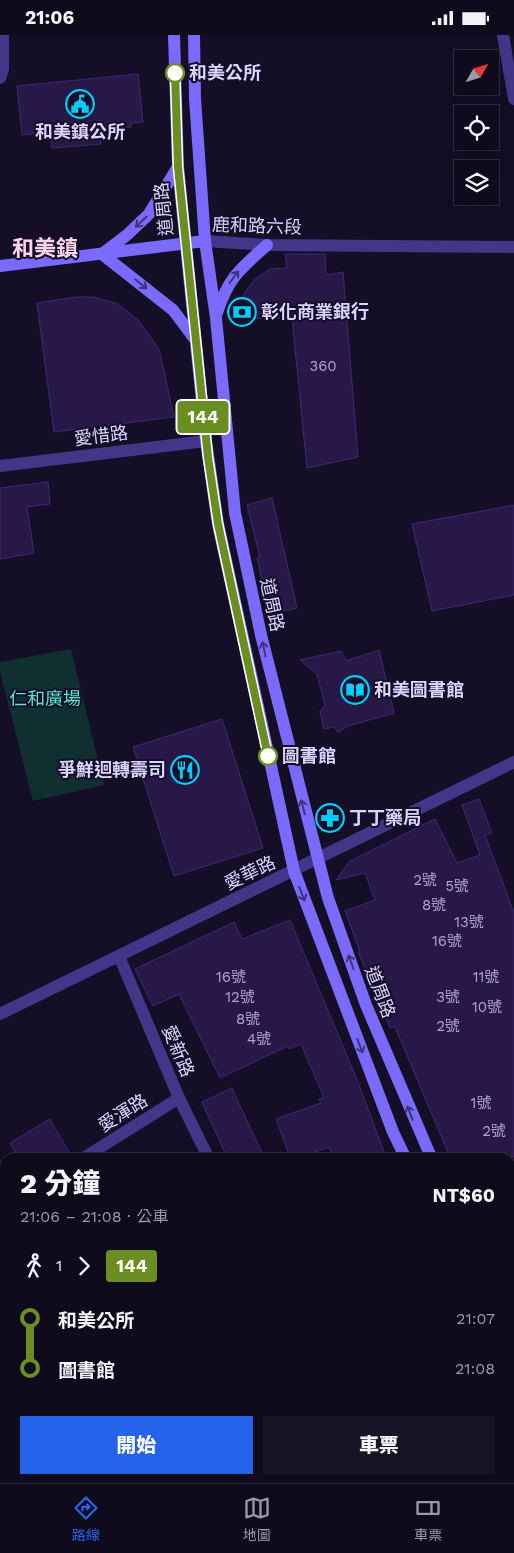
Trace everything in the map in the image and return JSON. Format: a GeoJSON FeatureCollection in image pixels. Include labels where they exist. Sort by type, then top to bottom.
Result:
{"type":"FeatureCollection","features":[{"type":"Feature","properties":{"kind":"main road","name":"道周路"},"geometry":{"type":"LineString","coordinates":[[174,35],[178,167],[206,441],[218,524],[294,871],[393,1132],[403,1153]]}},
{"type":"Feature","properties":{"kind":"main road","name":"道周路"},"geometry":{"type":"LineString","coordinates":[[194,35],[195,99],[205,241],[216,318],[235,513],[269,674],[316,859],[366,1005],[429,1153]]}},
{"type":"Feature","properties":{"kind":"main road"},"geometry":{"type":"LineString","coordinates":[[178,167],[149,214],[127,235],[102,254],[173,310],[195,339]]}},
{"type":"Feature","properties":{"kind":"main road","name":"鹿和路六段"},"geometry":{"type":"LineString","coordinates":[[0,266],[205,241]]}},
{"type":"Feature","properties":{"kind":"main road"},"geometry":{"type":"LineString","coordinates":[[216,318],[224,290],[240,269],[267,245]]}},
{"type":"Feature","properties":{"kind":"street"},"geometry":{"type":"LineString","coordinates":[[0,78],[3,69],[3,35]]}},
{"type":"Feature","properties":{"kind":"street"},"geometry":{"type":"LineString","coordinates":[[503,35],[514,99]]}},
{"type":"Feature","properties":{"kind":"street","name":"鹿和路六段"},"geometry":{"type":"LineString","coordinates":[[205,241],[267,245],[514,247]]}},
{"type":"Feature","properties":{"kind":"street","name":"愛惜路"},"geometry":{"type":"LineString","coordinates":[[0,466],[206,441]]}},
{"type":"Feature","properties":{"kind":"street","name":"愛華路"},"geometry":{"type":"LineString","coordinates":[[0,1014],[514,762]]}},
{"type":"Feature","properties":{"kind":"street","name":"愛新路"},"geometry":{"type":"LineString","coordinates":[[119,956],[179,1098],[206,1153]]}},
{"type":"Feature","properties":{"kind":"street","name":"愛渾路"},"geometry":{"type":"LineString","coordinates":[[91,1153],[179,1098]]}},
{"type":"Feature","properties":{"kind":"green space","name":"仁和廣場"},"geometry":{"type":"Polygon","coordinates":[[[71,649],[104,785],[33,801],[0,672],[0,662],[71,649]]]}},
{"type":"Feature","properties":{"kind":"building","name":"和美鎮公所"},"geometry":{"type":"Polygon","coordinates":[[[138,74],[143,122],[131,123],[131,127],[120,128],[121,133],[108,134],[108,139],[100,140],[101,144],[52,148],[50,132],[22,135],[17,86],[138,74]]]}},
{"type":"Feature","properties":{"kind":"building"},"geometry":{"type":"Polygon","coordinates":[[[285,254],[325,254],[326,275],[343,272],[358,457],[307,468],[292,318],[238,319],[239,305],[246,291],[255,279],[270,269],[287,268],[285,254]]]}},
{"type":"Feature","properties":{"kind":"building"},"geometry":{"type":"Polygon","coordinates":[[[76,297],[93,297],[118,304],[138,320],[159,349],[174,417],[54,432],[37,303],[76,297]]]}},
{"type":"Feature","properties":{"kind":"building"},"geometry":{"type":"Polygon","coordinates":[[[48,482],[50,504],[27,507],[34,553],[0,559],[0,488],[48,482]]]}},
{"type":"Feature","properties":{"kind":"building"},"geometry":{"type":"Polygon","coordinates":[[[272,498],[297,608],[270,614],[257,558],[260,557],[247,505],[272,498]]]}},
{"type":"Feature","properties":{"kind":"building"},"geometry":{"type":"Polygon","coordinates":[[[514,505],[514,595],[432,611],[412,524],[514,505]]]}},
{"type":"Feature","properties":{"kind":"building","name":"和美圖書館"},"geometry":{"type":"Polygon","coordinates":[[[379,650],[394,713],[348,726],[338,732],[334,727],[324,729],[320,711],[325,706],[317,674],[300,660],[341,651],[346,661],[379,650]]]}},
{"type":"Feature","properties":{"kind":"building"},"geometry":{"type":"Polygon","coordinates":[[[222,719],[263,848],[174,876],[133,747],[222,719]]]}},
{"type":"Feature","properties":{"kind":"building"},"geometry":{"type":"Polygon","coordinates":[[[479,799],[492,833],[485,835],[514,913],[514,1153],[448,1153],[395,1027],[390,1028],[358,952],[360,951],[345,911],[375,900],[365,873],[336,880],[350,861],[435,819],[457,863],[480,855],[462,805],[479,799]]]}},
{"type":"Feature","properties":{"kind":"building"},"geometry":{"type":"Polygon","coordinates":[[[290,920],[358,1082],[385,1153],[331,1153],[329,1147],[312,1153],[289,1153],[276,1119],[321,1103],[319,1099],[324,1098],[301,1044],[289,1049],[288,1046],[220,1078],[179,994],[153,1006],[135,969],[234,922],[242,939],[290,920]]]}},
{"type":"Feature","properties":{"kind":"building"},"geometry":{"type":"Polygon","coordinates":[[[232,1088],[262,1153],[225,1153],[202,1102],[232,1088]]]}},
{"type":"Feature","properties":{"kind":"building"},"geometry":{"type":"Polygon","coordinates":[[[50,1119],[69,1152],[16,1153],[10,1143],[50,1119]]]}},
{"type":"Feature","properties":{"kind":"bus line","name":"144"},"geometry":{"type":"LineString","coordinates":[[175,73],[178,167],[208,457],[218,524],[268,756]]}},
{"type":"Feature","properties":{"kind":"place","name":"和美公所"},"geometry":{"type":"Point","coordinates":[175,73]}},
{"type":"Feature","properties":{"kind":"place","name":"和美鎮公所"},"geometry":{"type":"Point","coordinates":[80,104]}},
{"type":"Feature","properties":{"kind":"place","name":"彰化商業銀行"},"geometry":{"type":"Point","coordinates":[242,312]}},
{"type":"Feature","properties":{"kind":"place","name":"和美圖書館"},"geometry":{"type":"Point","coordinates":[355,690]}},
{"type":"Feature","properties":{"kind":"place","name":"圖書館"},"geometry":{"type":"Point","coordinates":[268,756]}},
{"type":"Feature","properties":{"kind":"place","name":"爭鮮迴轉壽司"},"geometry":{"type":"Point","coordinates":[185,770]}},
{"type":"Feature","properties":{"kind":"place","name":"丁丁藥局"},"geometry":{"type":"Point","coordinates":[330,818]}},
{"type":"Feature","properties":{"kind":"district","name":"和美鎮"},"geometry":{"type":"Point","coordinates":[45,248]}}]}
